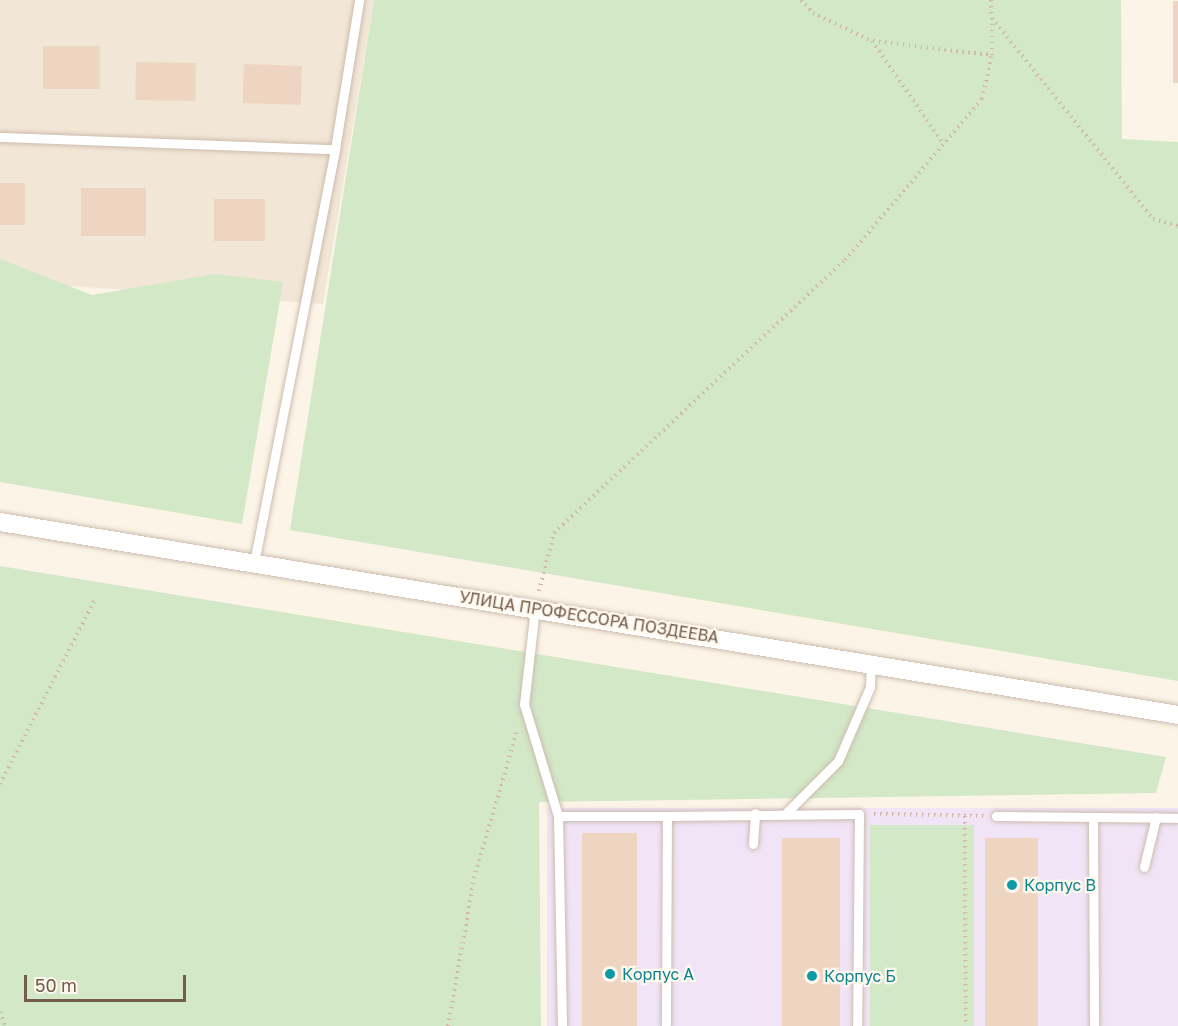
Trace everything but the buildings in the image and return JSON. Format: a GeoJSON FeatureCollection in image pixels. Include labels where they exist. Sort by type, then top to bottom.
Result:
{"type":"FeatureCollection","features":[{"type":"Feature","properties":{"kind":"street","name":"УЛИЦА ПРОФЕССОРА ПОЗДЕЕВА"},"geometry":{"type":"LineString","coordinates":[[0,522],[1178,715]]}},
{"type":"Feature","properties":{"kind":"lane"},"geometry":{"type":"LineString","coordinates":[[254,563],[335,149],[359,0]]}},
{"type":"Feature","properties":{"kind":"lane"},"geometry":{"type":"LineString","coordinates":[[0,137],[335,149]]}},
{"type":"Feature","properties":{"kind":"lane"},"geometry":{"type":"LineString","coordinates":[[535,608],[524,704],[558,816],[562,1026]]}},
{"type":"Feature","properties":{"kind":"lane"},"geometry":{"type":"LineString","coordinates":[[788,812],[838,760],[870,687],[871,664]]}},
{"type":"Feature","properties":{"kind":"lane"},"geometry":{"type":"LineString","coordinates":[[558,816],[667,816],[788,812],[859,814],[857,1026]]}},
{"type":"Feature","properties":{"kind":"lane"},"geometry":{"type":"LineString","coordinates":[[753,844],[755,813]]}},
{"type":"Feature","properties":{"kind":"lane"},"geometry":{"type":"LineString","coordinates":[[666,1026],[667,816]]}},
{"type":"Feature","properties":{"kind":"lane"},"geometry":{"type":"LineString","coordinates":[[996,816],[1178,818]]}},
{"type":"Feature","properties":{"kind":"lane"},"geometry":{"type":"LineString","coordinates":[[1093,817],[1094,1026]]}},
{"type":"Feature","properties":{"kind":"lane"},"geometry":{"type":"LineString","coordinates":[[1144,867],[1156,817]]}},
{"type":"Feature","properties":{"kind":"path"},"geometry":{"type":"LineString","coordinates":[[801,0],[813,13],[872,41],[992,56]]}},
{"type":"Feature","properties":{"kind":"path"},"geometry":{"type":"LineString","coordinates":[[535,608],[554,533],[844,260],[982,99],[992,56],[991,0]]}},
{"type":"Feature","properties":{"kind":"path"},"geometry":{"type":"LineString","coordinates":[[992,18],[1153,219],[1178,226]]}},
{"type":"Feature","properties":{"kind":"path"},"geometry":{"type":"LineString","coordinates":[[872,41],[944,145]]}},
{"type":"Feature","properties":{"kind":"path"},"geometry":{"type":"LineString","coordinates":[[0,784],[95,599]]}},
{"type":"Feature","properties":{"kind":"path"},"geometry":{"type":"LineString","coordinates":[[448,1026],[474,878],[524,704]]}},
{"type":"Feature","properties":{"kind":"path"},"geometry":{"type":"LineString","coordinates":[[859,814],[996,816]]}},
{"type":"Feature","properties":{"kind":"path"},"geometry":{"type":"LineString","coordinates":[[965,816],[966,1026]]}},
{"type":"Feature","properties":{"kind":"path"},"geometry":{"type":"LineString","coordinates":[[0,1012],[5,1026]]}},
{"type":"Feature","properties":{"kind":"shaded area"},"geometry":{"type":"Polygon","coordinates":[[[0,0],[374,0],[323,304],[0,281],[0,0]]]}},
{"type":"Feature","properties":{"kind":"shaded area"},"geometry":{"type":"Polygon","coordinates":[[[547,808],[1178,808],[1178,1026],[547,1026],[547,808]]]}},
{"type":"Feature","properties":{"kind":"green space"},"geometry":{"type":"Polygon","coordinates":[[[374,0],[1121,0],[1122,139],[1178,142],[1178,681],[290,530],[374,0]]]}},
{"type":"Feature","properties":{"kind":"green space"},"geometry":{"type":"Polygon","coordinates":[[[0,259],[92,295],[215,274],[283,282],[242,524],[0,482],[0,259]]]}},
{"type":"Feature","properties":{"kind":"green space"},"geometry":{"type":"Polygon","coordinates":[[[0,566],[1166,757],[1156,793],[539,802],[541,1026],[0,1026],[0,566]]]}},
{"type":"Feature","properties":{"kind":"green space"},"geometry":{"type":"Polygon","coordinates":[[[870,825],[974,825],[974,1026],[870,1026],[870,825]]]}},
{"type":"Feature","properties":{"kind":"place","name":"Корпус В"},"geometry":{"type":"Point","coordinates":[1012,885]}},
{"type":"Feature","properties":{"kind":"place","name":"Корпус А"},"geometry":{"type":"Point","coordinates":[610,974]}},
{"type":"Feature","properties":{"kind":"place","name":"Корпус Б"},"geometry":{"type":"Point","coordinates":[812,976]}}]}
